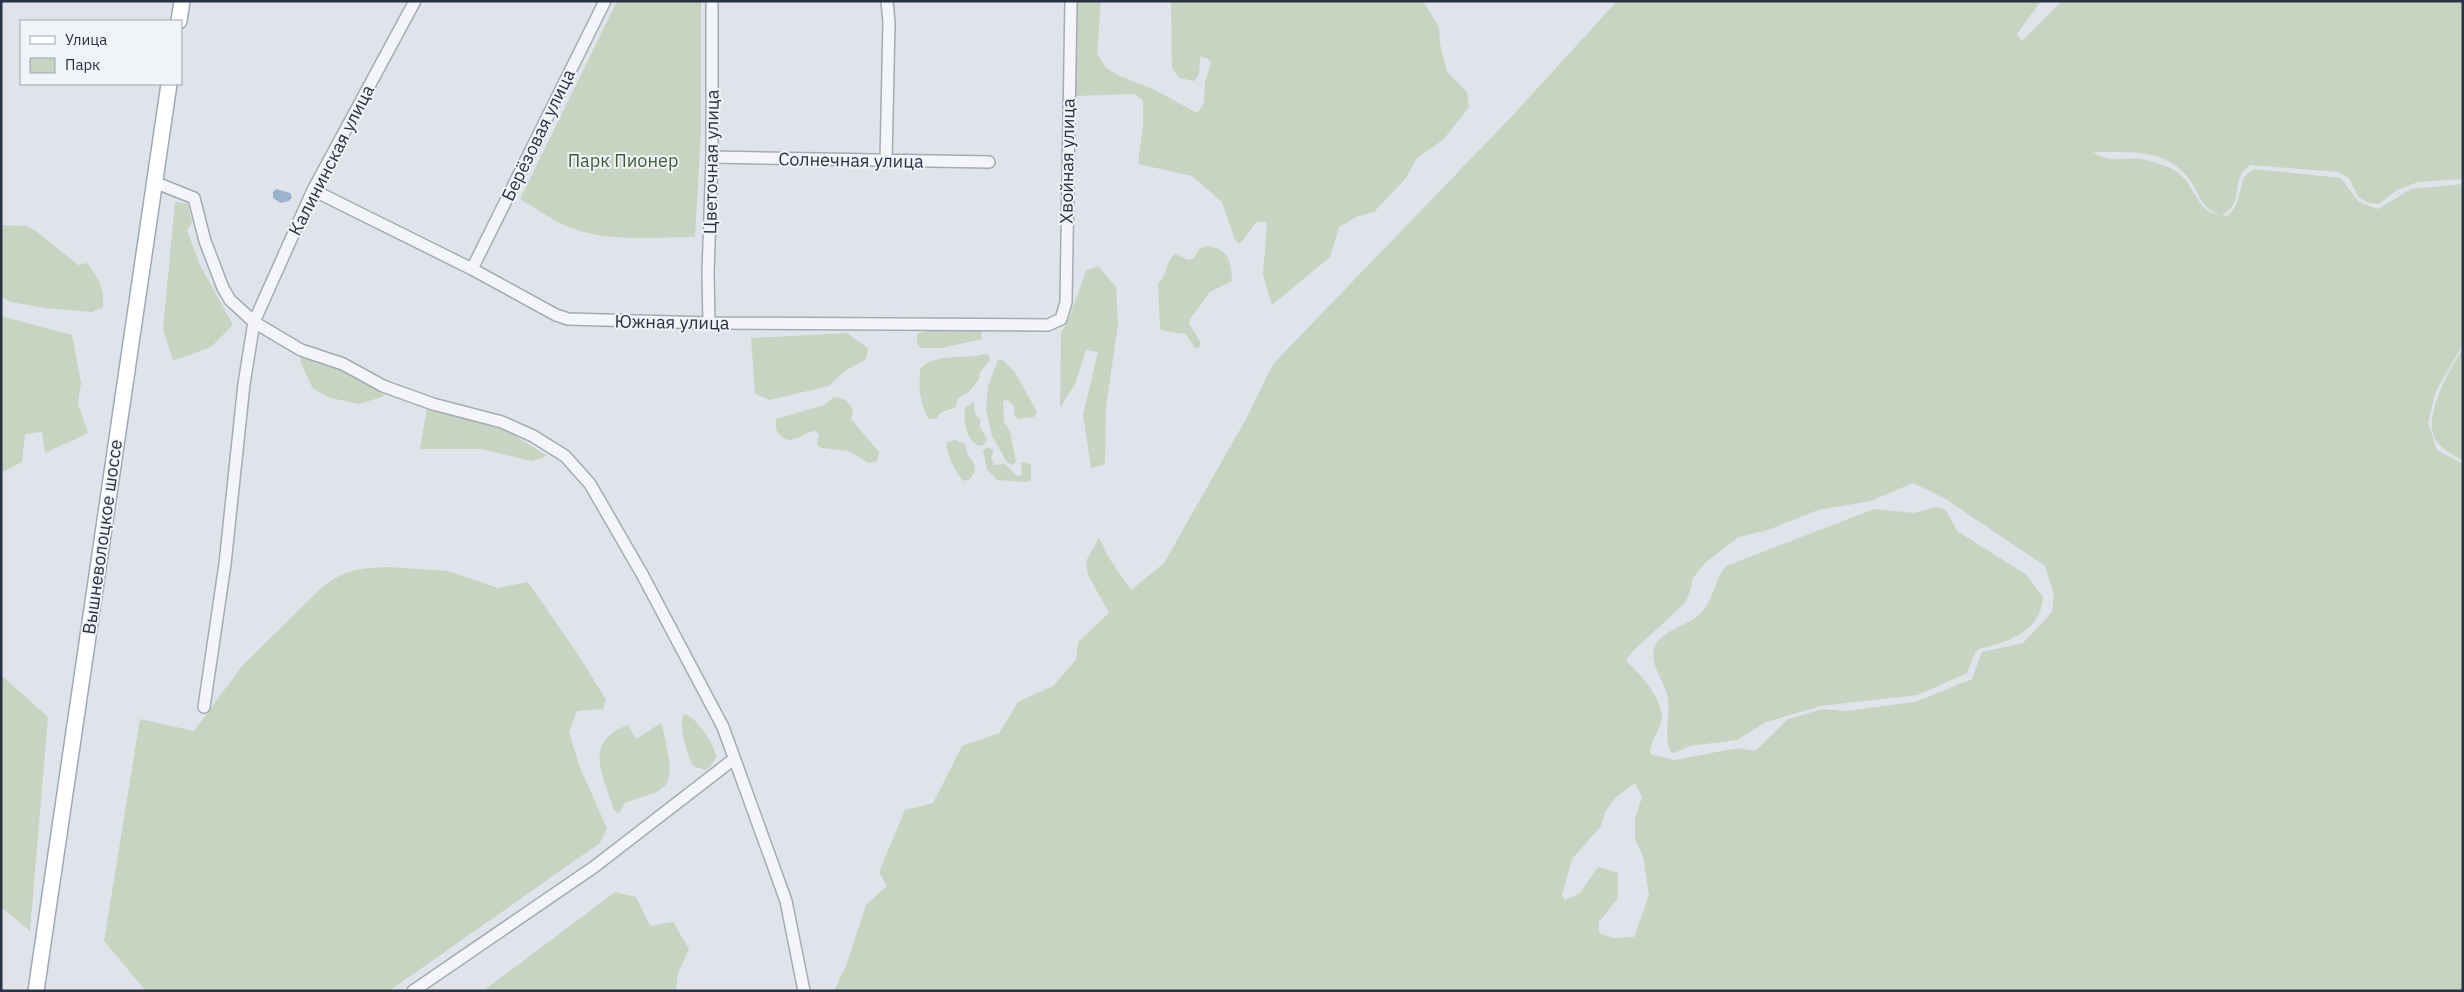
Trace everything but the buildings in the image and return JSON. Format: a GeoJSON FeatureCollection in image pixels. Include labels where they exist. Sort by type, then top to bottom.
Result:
{"type":"FeatureCollection","features":[{"type":"Feature","properties":{"kind":"main road"},"geometry":{"type":"LineString","coordinates":[[179,20],[182,1]]}},
{"type":"Feature","properties":{"kind":"main road","name":"Вышневолоцкое шоссе"},"geometry":{"type":"LineString","coordinates":[[36,991],[169,85]]}},
{"type":"Feature","properties":{"kind":"street","name":"Калининская улица"},"geometry":{"type":"LineString","coordinates":[[204,707],[225,564],[244,384],[254,322],[313,190],[415,1]]}},
{"type":"Feature","properties":{"kind":"street","name":"Берёзовая улица"},"geometry":{"type":"LineString","coordinates":[[472,269],[605,1]]}},
{"type":"Feature","properties":{"kind":"street","name":"Цветочная улица"},"geometry":{"type":"LineString","coordinates":[[709,323],[712,1]]}},
{"type":"Feature","properties":{"kind":"street"},"geometry":{"type":"LineString","coordinates":[[886,161],[889,22],[887,1]]}},
{"type":"Feature","properties":{"kind":"street","name":"Хвойная улица"},"geometry":{"type":"LineString","coordinates":[[1061,319],[1066,302],[1071,1]]}},
{"type":"Feature","properties":{"kind":"street","name":"Солнечная улица"},"geometry":{"type":"LineString","coordinates":[[712,156],[989,162]]}},
{"type":"Feature","properties":{"kind":"street"},"geometry":{"type":"LineString","coordinates":[[154,182],[194,198],[205,241],[223,288],[230,300],[254,322],[301,350],[343,364],[383,386],[433,404],[502,422],[533,436],[564,456],[590,484],[642,574],[722,727],[786,901],[804,991]]}},
{"type":"Feature","properties":{"kind":"street","name":"Южная улица"},"geometry":{"type":"LineString","coordinates":[[313,190],[472,269],[556,315],[568,319],[709,323],[1048,325],[1061,319]]}},
{"type":"Feature","properties":{"kind":"street"},"geometry":{"type":"LineString","coordinates":[[413,991],[594,867],[734,759]]}},
{"type":"Feature","properties":{"kind":"green space","name":"Парк Пионер"},"geometry":{"type":"Polygon","coordinates":[[[617,1],[701,1],[701,133],[695,237],[628,238],[579,231],[547,216],[520,199],[617,1]]]}},
{"type":"Feature","properties":{"kind":"green space"},"geometry":{"type":"Polygon","coordinates":[[[1076,1],[1101,1],[1097,54],[1106,68],[1120,76],[1153,89],[1197,113],[1204,103],[1205,82],[1211,63],[1208,59],[1200,56],[1199,75],[1194,81],[1179,78],[1172,68],[1171,1],[1423,1],[1439,27],[1440,44],[1447,72],[1467,92],[1469,107],[1443,140],[1417,158],[1405,179],[1374,212],[1356,217],[1339,227],[1330,257],[1272,305],[1263,275],[1267,222],[1256,222],[1240,244],[1235,240],[1222,202],[1192,176],[1138,164],[1143,125],[1143,101],[1135,94],[1076,96],[1076,1]]]}},
{"type":"Feature","properties":{"kind":"green space"},"geometry":{"type":"Polygon","coordinates":[[[1617,1],[2041,1],[2017,34],[2022,41],[2062,1],[2463,1],[2463,179],[2418,182],[2397,190],[2379,204],[2369,203],[2358,197],[2349,178],[2338,172],[2250,165],[2241,175],[2236,199],[2232,207],[2222,215],[2227,216],[2233,210],[2245,177],[2255,169],[2341,178],[2359,202],[2378,209],[2411,189],[2463,184],[2463,344],[2436,391],[2428,423],[2437,450],[2463,464],[2463,991],[834,991],[846,966],[866,905],[887,886],[879,872],[905,810],[933,803],[962,746],[999,733],[1018,702],[1053,686],[1076,660],[1078,642],[1109,613],[1088,575],[1086,561],[1099,538],[1109,558],[1131,590],[1164,563],[1246,419],[1273,364],[1514,114],[1617,1]],[[2093,152],[2112,159],[2142,159],[2172,169],[2186,180],[2199,202],[2205,208],[2211,213],[2220,215],[2204,204],[2189,179],[2180,169],[2169,162],[2158,157],[2132,152],[2093,152]],[[1913,483],[1871,501],[1818,510],[1768,530],[1739,537],[1706,562],[1693,578],[1690,592],[1684,604],[1633,651],[1626,661],[1649,686],[1661,709],[1662,717],[1650,754],[1674,760],[1738,748],[1755,751],[1788,719],[1823,709],[1845,711],[1915,702],[1972,679],[1982,652],[2023,643],[2052,612],[2054,595],[2045,566],[1944,498],[1913,483]],[[1635,783],[1616,797],[1605,812],[1601,826],[1572,859],[1562,895],[1565,900],[1580,893],[1598,867],[1618,873],[1618,898],[1599,922],[1599,933],[1613,938],[1634,937],[1649,895],[1643,856],[1635,839],[1635,819],[1642,797],[1635,783]]]}},
{"type":"Feature","properties":{"kind":"green space"},"geometry":{"type":"Polygon","coordinates":[[[175,202],[188,204],[192,223],[187,230],[200,265],[233,325],[211,347],[173,361],[163,329],[175,202]]]}},
{"type":"Feature","properties":{"kind":"green space"},"geometry":{"type":"Polygon","coordinates":[[[1,225],[26,226],[36,231],[78,265],[87,263],[100,284],[103,294],[103,307],[92,312],[45,308],[11,302],[1,296],[1,225]]]}},
{"type":"Feature","properties":{"kind":"green space"},"geometry":{"type":"Polygon","coordinates":[[[1207,246],[1220,250],[1228,257],[1232,281],[1210,292],[1190,319],[1189,324],[1201,343],[1199,348],[1195,348],[1186,334],[1160,329],[1158,284],[1175,254],[1189,260],[1194,258],[1200,248],[1207,246]]]}},
{"type":"Feature","properties":{"kind":"green space"},"geometry":{"type":"Polygon","coordinates":[[[1098,266],[1116,287],[1118,324],[1106,407],[1105,464],[1091,468],[1083,415],[1098,352],[1086,350],[1075,384],[1060,408],[1061,333],[1069,318],[1086,271],[1098,266]]]}},
{"type":"Feature","properties":{"kind":"green space"},"geometry":{"type":"Polygon","coordinates":[[[1,316],[72,335],[81,383],[78,404],[88,433],[45,453],[42,432],[25,434],[22,462],[1,473],[1,316]]]}},
{"type":"Feature","properties":{"kind":"green space"},"geometry":{"type":"Polygon","coordinates":[[[981,327],[982,339],[942,348],[921,348],[917,343],[917,334],[928,330],[981,327]]]}},
{"type":"Feature","properties":{"kind":"green space"},"geometry":{"type":"Polygon","coordinates":[[[847,333],[868,348],[866,359],[845,371],[829,386],[770,400],[755,394],[751,338],[847,333]]]}},
{"type":"Feature","properties":{"kind":"green space"},"geometry":{"type":"Polygon","coordinates":[[[2463,348],[2463,461],[2440,446],[2435,439],[2432,429],[2432,418],[2445,380],[2463,348]]]}},
{"type":"Feature","properties":{"kind":"green space"},"geometry":{"type":"Polygon","coordinates":[[[300,352],[342,365],[385,396],[359,404],[331,398],[313,389],[301,363],[300,352]]]}},
{"type":"Feature","properties":{"kind":"green space"},"geometry":{"type":"Polygon","coordinates":[[[989,355],[990,360],[980,372],[979,379],[970,391],[958,398],[956,407],[940,413],[936,419],[929,419],[920,395],[920,369],[934,360],[942,358],[989,355]]]}},
{"type":"Feature","properties":{"kind":"green space"},"geometry":{"type":"Polygon","coordinates":[[[998,360],[1003,360],[1015,372],[1037,412],[1034,417],[1018,419],[1014,415],[1014,406],[1008,400],[1003,401],[1004,422],[1010,431],[1016,462],[1012,465],[1007,462],[992,436],[986,410],[988,386],[998,360]]]}},
{"type":"Feature","properties":{"kind":"green space"},"geometry":{"type":"Polygon","coordinates":[[[838,397],[847,401],[853,410],[851,419],[879,452],[877,461],[869,463],[849,451],[822,448],[817,445],[819,434],[815,431],[793,440],[788,440],[779,434],[776,427],[776,419],[824,405],[833,398],[838,397]]]}},
{"type":"Feature","properties":{"kind":"green space"},"geometry":{"type":"Polygon","coordinates":[[[974,401],[975,413],[981,421],[979,426],[987,439],[985,444],[979,446],[968,435],[965,424],[965,408],[974,401]]]}},
{"type":"Feature","properties":{"kind":"green space"},"geometry":{"type":"Polygon","coordinates":[[[427,407],[495,423],[547,456],[532,461],[482,449],[420,449],[427,407]]]}},
{"type":"Feature","properties":{"kind":"green space"},"geometry":{"type":"Polygon","coordinates":[[[955,440],[965,444],[968,455],[975,465],[974,473],[970,479],[964,481],[955,468],[947,450],[947,442],[955,440]]]}},
{"type":"Feature","properties":{"kind":"green space"},"geometry":{"type":"Polygon","coordinates":[[[987,447],[994,450],[991,458],[994,465],[1005,464],[1017,476],[1022,475],[1021,463],[1025,462],[1031,465],[1031,480],[1027,482],[997,480],[987,469],[983,451],[987,447]]]}},
{"type":"Feature","properties":{"kind":"green space"},"geometry":{"type":"Polygon","coordinates":[[[1935,507],[1945,509],[1957,531],[2027,575],[2043,597],[2041,609],[2030,627],[2011,639],[1979,649],[1975,653],[1967,673],[1918,695],[1821,706],[1766,722],[1737,740],[1690,746],[1674,753],[1670,751],[1667,737],[1669,708],[1667,694],[1653,659],[1653,652],[1658,641],[1703,611],[1726,566],[1874,509],[1914,513],[1935,507]]]}},
{"type":"Feature","properties":{"kind":"green space"},"geometry":{"type":"Polygon","coordinates":[[[387,567],[448,571],[498,588],[528,582],[581,659],[606,700],[603,709],[577,711],[569,732],[579,765],[607,829],[600,843],[389,991],[146,991],[104,941],[140,719],[194,731],[242,666],[320,589],[351,571],[387,567]]]}},
{"type":"Feature","properties":{"kind":"green space"},"geometry":{"type":"Polygon","coordinates":[[[1,675],[48,717],[30,931],[1,907],[1,675]]]}},
{"type":"Feature","properties":{"kind":"green space"},"geometry":{"type":"Polygon","coordinates":[[[684,714],[699,725],[713,746],[716,757],[710,767],[705,770],[693,766],[688,755],[682,726],[684,714]]]}},
{"type":"Feature","properties":{"kind":"green space"},"geometry":{"type":"Polygon","coordinates":[[[661,723],[670,766],[666,784],[654,793],[625,803],[618,813],[614,810],[601,772],[600,750],[605,741],[614,732],[628,725],[636,739],[661,723]]]}},
{"type":"Feature","properties":{"kind":"green space"},"geometry":{"type":"Polygon","coordinates":[[[615,892],[636,897],[650,926],[673,922],[689,949],[678,973],[676,991],[483,991],[615,892]]]}},
{"type":"Feature","properties":{"kind":"water"},"geometry":{"type":"Polygon","coordinates":[[[276,189],[290,193],[292,197],[289,201],[281,203],[273,198],[273,192],[276,189]]]}}]}
